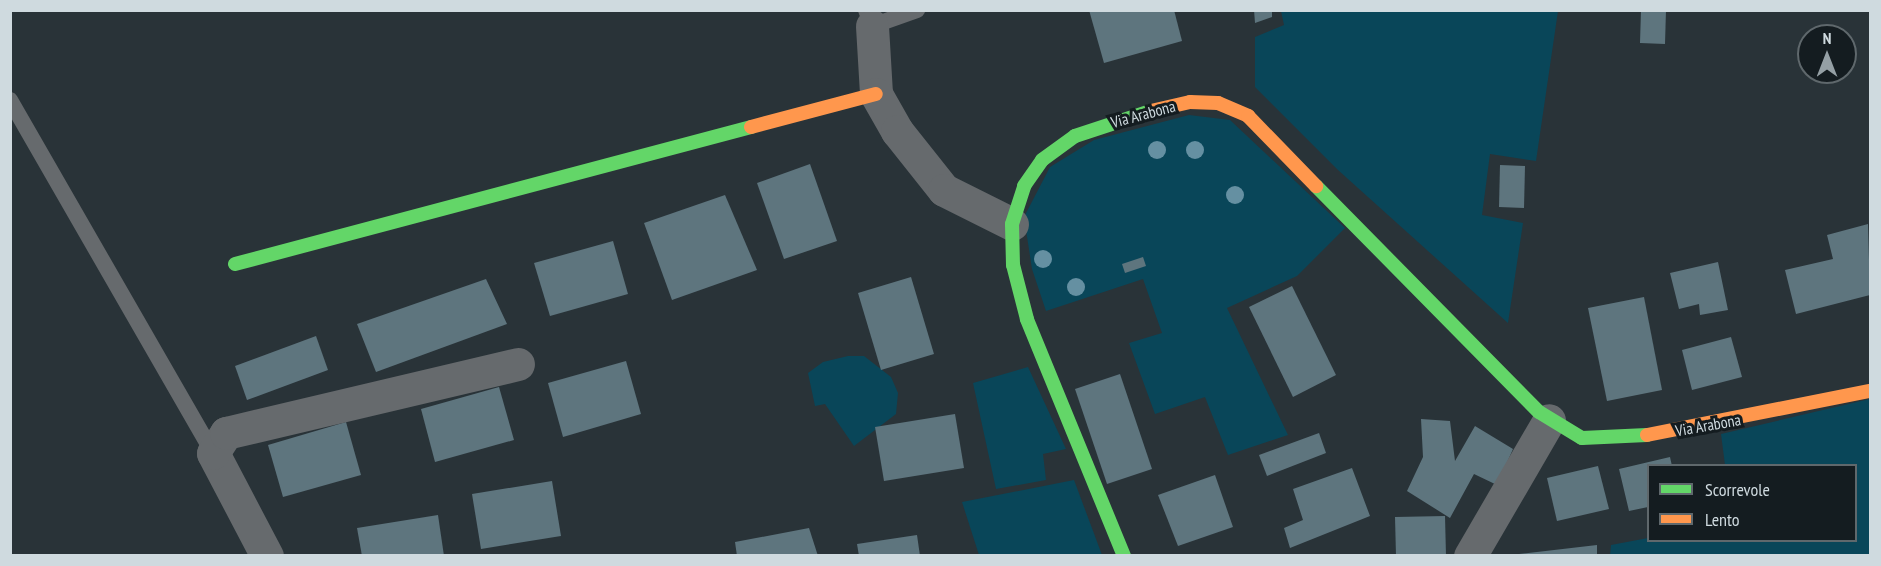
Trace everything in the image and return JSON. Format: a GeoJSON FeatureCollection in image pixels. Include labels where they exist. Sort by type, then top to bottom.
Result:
{"type":"FeatureCollection","features":[{"type":"Feature","properties":{"kind":"main road"},"geometry":{"type":"LineString","coordinates":[[235,264],[876,94]]}},
{"type":"Feature","properties":{"kind":"main road","name":"Via Arabona"},"geometry":{"type":"LineString","coordinates":[[1124,555],[1027,319],[1013,265],[1012,224],[1024,186],[1042,160],[1076,136],[1127,116],[1190,102],[1218,103],[1248,116],[1549,420],[1582,438],[1603,442],[1870,391]]}},
{"type":"Feature","properties":{"kind":"street"},"geometry":{"type":"LineString","coordinates":[[869,18],[876,94],[897,131],[944,190],[1012,224]]}},
{"type":"Feature","properties":{"kind":"street"},"geometry":{"type":"LineString","coordinates":[[267,555],[213,453],[226,433],[518,364]]}},
{"type":"Feature","properties":{"kind":"street"},"geometry":{"type":"LineString","coordinates":[[1470,555],[1549,420]]}},
{"type":"Feature","properties":{"kind":"lane"},"geometry":{"type":"LineString","coordinates":[[869,18],[917,10]]}},
{"type":"Feature","properties":{"kind":"lane"},"geometry":{"type":"LineString","coordinates":[[10,100],[213,453]]}},
{"type":"Feature","properties":{"kind":"shaded area"},"geometry":{"type":"Polygon","coordinates":[[[1281,11],[1558,11],[1536,161],[1490,154],[1482,215],[1523,223],[1508,323],[1338,170],[1255,87],[1255,37],[1284,25],[1281,11]]]}},
{"type":"Feature","properties":{"kind":"shaded area"},"geometry":{"type":"Polygon","coordinates":[[[1189,115],[1230,120],[1345,228],[1297,276],[1227,308],[1288,435],[1228,455],[1205,397],[1155,414],[1129,343],[1162,333],[1143,279],[1046,311],[1032,269],[1024,217],[1050,167],[1094,140],[1189,115]]]}},
{"type":"Feature","properties":{"kind":"shaded area"},"geometry":{"type":"Polygon","coordinates":[[[848,356],[864,356],[891,377],[898,393],[896,414],[854,446],[825,404],[815,406],[808,373],[823,362],[848,356]]]}},
{"type":"Feature","properties":{"kind":"shaded area"},"geometry":{"type":"Polygon","coordinates":[[[1028,367],[1066,449],[1043,454],[1046,480],[996,489],[973,383],[1028,367]]]}},
{"type":"Feature","properties":{"kind":"shaded area"},"geometry":{"type":"Polygon","coordinates":[[[1870,399],[1870,555],[1610,556],[1611,545],[1647,538],[1647,542],[1857,542],[1857,464],[1725,464],[1721,434],[1870,399]]]}},
{"type":"Feature","properties":{"kind":"shaded area"},"geometry":{"type":"Polygon","coordinates":[[[1074,480],[1102,555],[979,555],[962,502],[1074,480]]]}},
{"type":"Feature","properties":{"kind":"building"},"geometry":{"type":"Polygon","coordinates":[[[1089,10],[1174,10],[1182,41],[1104,63],[1089,10]]]}},
{"type":"Feature","properties":{"kind":"building"},"geometry":{"type":"Polygon","coordinates":[[[1254,10],[1272,10],[1272,17],[1255,23],[1254,10]]]}},
{"type":"Feature","properties":{"kind":"building"},"geometry":{"type":"Polygon","coordinates":[[[1641,10],[1666,10],[1665,44],[1640,43],[1641,10]]]}},
{"type":"Feature","properties":{"kind":"building"},"geometry":{"type":"Polygon","coordinates":[[[810,164],[837,241],[784,259],[757,183],[810,164]]]}},
{"type":"Feature","properties":{"kind":"building"},"geometry":{"type":"Polygon","coordinates":[[[1500,165],[1525,166],[1524,208],[1499,207],[1500,165]]]}},
{"type":"Feature","properties":{"kind":"building"},"geometry":{"type":"Polygon","coordinates":[[[725,195],[757,270],[672,300],[644,223],[725,195]]]}},
{"type":"Feature","properties":{"kind":"building"},"geometry":{"type":"Polygon","coordinates":[[[1868,224],[1870,295],[1796,314],[1785,270],[1833,259],[1827,235],[1868,224]]]}},
{"type":"Feature","properties":{"kind":"building"},"geometry":{"type":"Polygon","coordinates":[[[613,241],[628,294],[550,316],[534,263],[613,241]]]}},
{"type":"Feature","properties":{"kind":"building"},"geometry":{"type":"Polygon","coordinates":[[[1143,257],[1146,266],[1125,273],[1122,264],[1143,257]]]}},
{"type":"Feature","properties":{"kind":"building"},"geometry":{"type":"Polygon","coordinates":[[[1718,262],[1728,310],[1700,315],[1699,304],[1679,309],[1670,273],[1718,262]]]}},
{"type":"Feature","properties":{"kind":"building"},"geometry":{"type":"Polygon","coordinates":[[[911,277],[934,354],[881,370],[858,293],[911,277]]]}},
{"type":"Feature","properties":{"kind":"building"},"geometry":{"type":"Polygon","coordinates":[[[486,279],[507,324],[376,372],[357,324],[486,279]]]}},
{"type":"Feature","properties":{"kind":"building"},"geometry":{"type":"Polygon","coordinates":[[[1292,286],[1336,375],[1293,397],[1249,307],[1292,286]]]}},
{"type":"Feature","properties":{"kind":"building"},"geometry":{"type":"Polygon","coordinates":[[[1644,297],[1662,390],[1607,401],[1588,308],[1644,297]]]}},
{"type":"Feature","properties":{"kind":"building"},"geometry":{"type":"Polygon","coordinates":[[[316,336],[328,370],[247,400],[235,366],[316,336]]]}},
{"type":"Feature","properties":{"kind":"building"},"geometry":{"type":"Polygon","coordinates":[[[1731,337],[1742,377],[1692,390],[1682,350],[1731,337]]]}},
{"type":"Feature","properties":{"kind":"building"},"geometry":{"type":"Polygon","coordinates":[[[626,361],[641,414],[563,437],[548,383],[626,361]]]}},
{"type":"Feature","properties":{"kind":"building"},"geometry":{"type":"Polygon","coordinates":[[[1120,374],[1152,469],[1107,484],[1075,389],[1120,374]]]}},
{"type":"Feature","properties":{"kind":"building"},"geometry":{"type":"Polygon","coordinates":[[[499,387],[514,440],[435,462],[421,409],[499,387]]]}},
{"type":"Feature","properties":{"kind":"building"},"geometry":{"type":"Polygon","coordinates":[[[955,414],[964,468],[884,481],[875,427],[955,414]]]}},
{"type":"Feature","properties":{"kind":"building"},"geometry":{"type":"Polygon","coordinates":[[[1421,419],[1450,421],[1455,461],[1475,426],[1513,449],[1497,485],[1474,474],[1450,518],[1407,491],[1423,457],[1421,419]]]}},
{"type":"Feature","properties":{"kind":"building"},"geometry":{"type":"Polygon","coordinates":[[[346,422],[361,475],[283,497],[268,445],[346,422]]]}},
{"type":"Feature","properties":{"kind":"building"},"geometry":{"type":"Polygon","coordinates":[[[1319,433],[1326,453],[1267,476],[1259,455],[1319,433]]]}},
{"type":"Feature","properties":{"kind":"building"},"geometry":{"type":"Polygon","coordinates":[[[1670,457],[1672,464],[1647,464],[1647,507],[1629,511],[1619,469],[1670,457]]]}},
{"type":"Feature","properties":{"kind":"building"},"geometry":{"type":"Polygon","coordinates":[[[1598,466],[1609,509],[1557,521],[1547,478],[1598,466]]]}},
{"type":"Feature","properties":{"kind":"building"},"geometry":{"type":"Polygon","coordinates":[[[1352,468],[1370,516],[1290,548],[1284,528],[1303,520],[1293,489],[1352,468]]]}},
{"type":"Feature","properties":{"kind":"building"},"geometry":{"type":"Polygon","coordinates":[[[1215,475],[1233,527],[1178,546],[1158,495],[1215,475]]]}},
{"type":"Feature","properties":{"kind":"building"},"geometry":{"type":"Polygon","coordinates":[[[552,481],[561,536],[481,549],[472,494],[552,481]]]}},
{"type":"Feature","properties":{"kind":"building"},"geometry":{"type":"Polygon","coordinates":[[[438,515],[444,556],[362,556],[357,528],[438,515]]]}},
{"type":"Feature","properties":{"kind":"building"},"geometry":{"type":"Polygon","coordinates":[[[1445,516],[1446,556],[1396,556],[1395,517],[1445,516]]]}},
{"type":"Feature","properties":{"kind":"building"},"geometry":{"type":"Polygon","coordinates":[[[809,528],[818,556],[737,556],[735,542],[809,528]]]}},
{"type":"Feature","properties":{"kind":"building"},"geometry":{"type":"Polygon","coordinates":[[[917,535],[920,556],[859,556],[857,544],[917,535]]]}},
{"type":"Feature","properties":{"kind":"building"},"geometry":{"type":"Polygon","coordinates":[[[1597,545],[1597,556],[1519,556],[1519,554],[1597,545]]]}},
{"type":"Feature","properties":{"kind":"traffic: fast"},"geometry":{"type":"LineString","coordinates":[[1124,556],[1027,319],[1013,265],[1012,224],[1024,186],[1042,160],[1075,136],[1151,111]]}},
{"type":"Feature","properties":{"kind":"traffic: fast"},"geometry":{"type":"LineString","coordinates":[[235,264],[751,127]]}},
{"type":"Feature","properties":{"kind":"traffic: fast"},"geometry":{"type":"LineString","coordinates":[[1316,186],[1539,412],[1582,438],[1647,435]]}},
{"type":"Feature","properties":{"kind":"traffic: slow"},"geometry":{"type":"LineString","coordinates":[[751,127],[876,94]]}},
{"type":"Feature","properties":{"kind":"traffic: slow"},"geometry":{"type":"LineString","coordinates":[[1151,111],[1190,102],[1218,103],[1248,116],[1316,186]]}},
{"type":"Feature","properties":{"kind":"traffic: slow"},"geometry":{"type":"LineString","coordinates":[[1647,435],[1870,391]]}}]}
